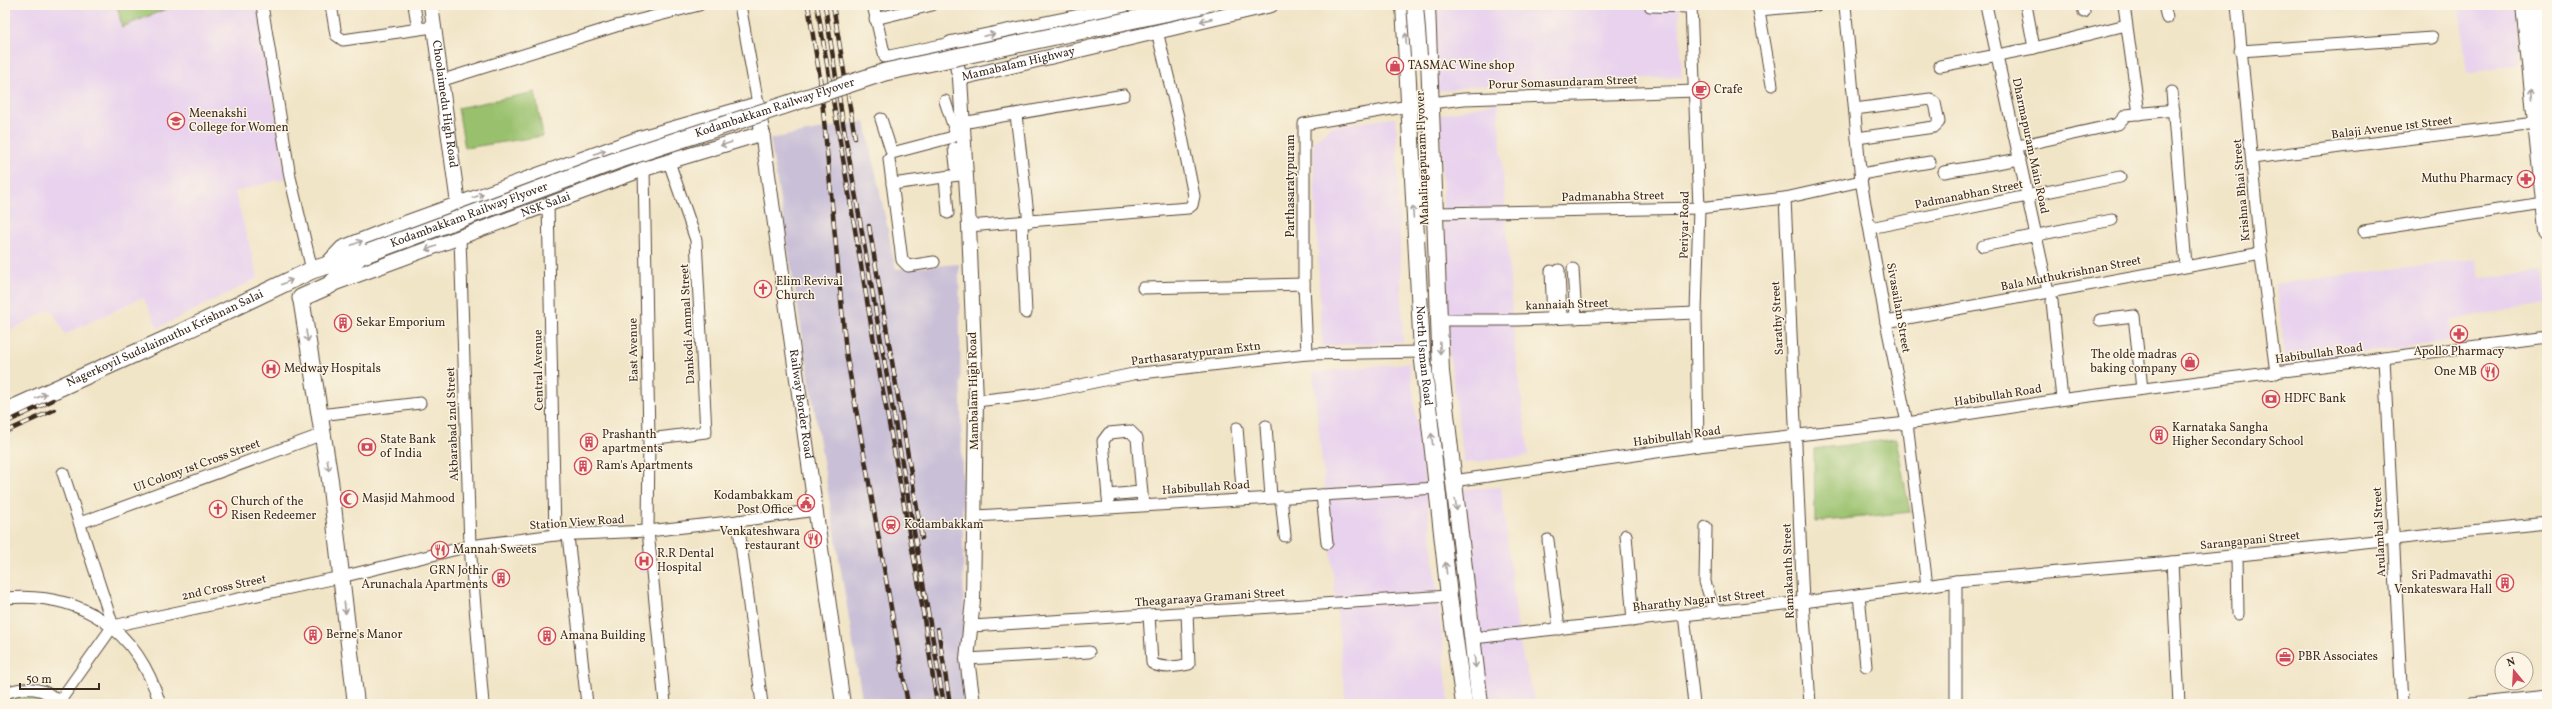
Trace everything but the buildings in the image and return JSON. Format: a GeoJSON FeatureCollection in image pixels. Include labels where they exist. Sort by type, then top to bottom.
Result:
{"type":"FeatureCollection","features":[{"type":"Feature","properties":{"kind":"main road","name":"Kodambakkam Railway Flyover"},"geometry":{"type":"LineString","coordinates":[[319,268],[364,255],[607,164],[885,72],[1202,5]]}},
{"type":"Feature","properties":{"kind":"main road"},"geometry":{"type":"LineString","coordinates":[[2524,5],[2541,122]]}},
{"type":"Feature","properties":{"kind":"main road"},"geometry":{"type":"LineString","coordinates":[[2536,5],[2543,203],[2547,230]]}},
{"type":"Feature","properties":{"kind":"main road"},"geometry":{"type":"LineString","coordinates":[[1408,9],[1427,10]]}},
{"type":"Feature","properties":{"kind":"main road","name":"North Usman Road"},"geometry":{"type":"LineString","coordinates":[[1408,9],[1408,106],[1430,317],[1441,372],[1480,704]]}},
{"type":"Feature","properties":{"kind":"main road","name":"Mahalingapuram Flyover"},"geometry":{"type":"LineString","coordinates":[[1408,9],[1430,317]]}},
{"type":"Feature","properties":{"kind":"main road","name":"North Usman Road"},"geometry":{"type":"LineString","coordinates":[[1427,10],[1435,214],[1430,317],[1422,352],[1449,596],[1464,704]]}},
{"type":"Feature","properties":{"kind":"main road","name":"Kodambakkam Railway Flyover"},"geometry":{"type":"LineString","coordinates":[[301,298],[330,285],[364,255]]}},
{"type":"Feature","properties":{"kind":"main road","name":"Nagerkoyil Sudalaimuthu Krishnan Salai"},"geometry":{"type":"LineString","coordinates":[[5,412],[319,268]]}},
{"type":"Feature","properties":{"kind":"main road"},"geometry":{"type":"LineString","coordinates":[[301,298],[323,434],[356,704]]}},
{"type":"Feature","properties":{"kind":"street"},"geometry":{"type":"LineString","coordinates":[[262,5],[290,177],[319,268],[342,248],[458,204],[640,138],[758,104],[740,5]]}},
{"type":"Feature","properties":{"kind":"street"},"geometry":{"type":"LineString","coordinates":[[331,5],[336,35],[340,40],[433,27]]}},
{"type":"Feature","properties":{"kind":"street"},"geometry":{"type":"LineString","coordinates":[[414,5],[418,29]]}},
{"type":"Feature","properties":{"kind":"street","name":"Choolaimedu High Road"},"geometry":{"type":"LineString","coordinates":[[431,5],[440,81],[458,204]]}},
{"type":"Feature","properties":{"kind":"street"},"geometry":{"type":"LineString","coordinates":[[440,81],[616,26],[699,5]]}},
{"type":"Feature","properties":{"kind":"street"},"geometry":{"type":"LineString","coordinates":[[873,5],[885,57],[1135,5]]}},
{"type":"Feature","properties":{"kind":"street"},"geometry":{"type":"LineString","coordinates":[[875,19],[932,5]]}},
{"type":"Feature","properties":{"kind":"street","name":"Mamabalam Highway"},"geometry":{"type":"LineString","coordinates":[[951,43],[960,78],[1271,5]]}},
{"type":"Feature","properties":{"kind":"street"},"geometry":{"type":"LineString","coordinates":[[1772,85],[1759,8],[1817,5]]}},
{"type":"Feature","properties":{"kind":"street","name":"Sivasailam Street"},"geometry":{"type":"LineString","coordinates":[[1845,5],[1861,178],[1886,322],[1907,424],[1927,586]]}},
{"type":"Feature","properties":{"kind":"street","name":"Dharmapuram Main Road"},"geometry":{"type":"LineString","coordinates":[[1986,5],[2018,146],[2035,236],[2050,296],[2062,399]]}},
{"type":"Feature","properties":{"kind":"street"},"geometry":{"type":"LineString","coordinates":[[2026,5],[2034,48]]}},
{"type":"Feature","properties":{"kind":"street"},"geometry":{"type":"LineString","coordinates":[[2124,5],[2139,114]]}},
{"type":"Feature","properties":{"kind":"street"},"geometry":{"type":"LineString","coordinates":[[2164,5],[2167,18]]}},
{"type":"Feature","properties":{"kind":"street","name":"Krishna Bhai Street"},"geometry":{"type":"LineString","coordinates":[[2237,5],[2240,51],[2261,253],[2276,373]]}},
{"type":"Feature","properties":{"kind":"street"},"geometry":{"type":"LineString","coordinates":[[1650,6],[1691,6]]}},
{"type":"Feature","properties":{"kind":"street","name":"Periyar Road"},"geometry":{"type":"LineString","coordinates":[[1691,6],[1696,91],[1699,208],[1696,313],[1698,446]]}},
{"type":"Feature","properties":{"kind":"street"},"geometry":{"type":"LineString","coordinates":[[1063,20],[1072,51]]}},
{"type":"Feature","properties":{"kind":"street"},"geometry":{"type":"LineString","coordinates":[[1940,66],[2034,48],[2126,25]]}},
{"type":"Feature","properties":{"kind":"street"},"geometry":{"type":"LineString","coordinates":[[969,226],[1184,208],[1192,205],[1194,196],[1178,117],[1157,31]]}},
{"type":"Feature","properties":{"kind":"street"},"geometry":{"type":"LineString","coordinates":[[1007,32],[1015,64]]}},
{"type":"Feature","properties":{"kind":"street"},"geometry":{"type":"LineString","coordinates":[[2240,51],[2432,38]]}},
{"type":"Feature","properties":{"kind":"street","name":"Mambalam High Road"},"geometry":{"type":"LineString","coordinates":[[960,78],[958,115],[962,175],[969,226],[976,401],[976,516],[972,626],[968,659],[973,704]]}},
{"type":"Feature","properties":{"kind":"street","name":"Porur Somasundaram Street"},"geometry":{"type":"LineString","coordinates":[[1431,103],[1464,99],[1696,91]]}},
{"type":"Feature","properties":{"kind":"street"},"geometry":{"type":"LineString","coordinates":[[2172,92],[2186,266]]}},
{"type":"Feature","properties":{"kind":"street"},"geometry":{"type":"LineString","coordinates":[[945,101],[958,115],[1016,115],[1124,95]]}},
{"type":"Feature","properties":{"kind":"street"},"geometry":{"type":"LineString","coordinates":[[1855,109],[1930,99],[1935,103],[1939,122],[1934,126],[1857,138]]}},
{"type":"Feature","properties":{"kind":"street","name":"Railway Border Road"},"geometry":{"type":"LineString","coordinates":[[758,104],[844,704]]}},
{"type":"Feature","properties":{"kind":"street","name":"Parthasaratypuram"},"geometry":{"type":"LineString","coordinates":[[1307,354],[1304,284],[1304,124],[1408,106]]}},
{"type":"Feature","properties":{"kind":"street"},"geometry":{"type":"LineString","coordinates":[[2018,146],[2118,124],[2126,115],[2174,110]]}},
{"type":"Feature","properties":{"kind":"street"},"geometry":{"type":"LineString","coordinates":[[881,119],[890,151],[894,153],[953,137],[958,115]]}},
{"type":"Feature","properties":{"kind":"street"},"geometry":{"type":"LineString","coordinates":[[1016,115],[1025,222],[1026,314]]}},
{"type":"Feature","properties":{"kind":"street","name":"Balaji Avenue 1st Street"},"geometry":{"type":"LineString","coordinates":[[2252,158],[2541,122]]}},
{"type":"Feature","properties":{"kind":"street","name":"NSK Salai"},"geometry":{"type":"LineString","coordinates":[[330,285],[644,169],[763,133]]}},
{"type":"Feature","properties":{"kind":"street","name":"East Avenue"},"geometry":{"type":"LineString","coordinates":[[640,138],[644,169],[649,439],[648,530],[665,704]]}},
{"type":"Feature","properties":{"kind":"street"},"geometry":{"type":"LineString","coordinates":[[892,184],[962,175],[954,148]]}},
{"type":"Feature","properties":{"kind":"street"},"geometry":{"type":"LineString","coordinates":[[889,159],[902,260],[908,266],[934,262]]}},
{"type":"Feature","properties":{"kind":"street"},"geometry":{"type":"LineString","coordinates":[[1944,172],[2020,159]]}},
{"type":"Feature","properties":{"kind":"street","name":"Dankodi Ammal Street"},"geometry":{"type":"LineString","coordinates":[[649,439],[706,432],[696,240],[669,162]]}},
{"type":"Feature","properties":{"kind":"street","name":"Padmanabha Street"},"geometry":{"type":"LineString","coordinates":[[1435,214],[1699,208],[1785,198],[1930,162]]}},
{"type":"Feature","properties":{"kind":"street"},"geometry":{"type":"LineString","coordinates":[[945,177],[948,213]]}},
{"type":"Feature","properties":{"kind":"street","name":"Padmanabhan Street"},"geometry":{"type":"LineString","coordinates":[[1870,228],[2120,177]]}},
{"type":"Feature","properties":{"kind":"street","name":"Sarathy Street"},"geometry":{"type":"LineString","coordinates":[[1785,198],[1797,436]]}},
{"type":"Feature","properties":{"kind":"street"},"geometry":{"type":"LineString","coordinates":[[2364,231],[2543,203]]}},
{"type":"Feature","properties":{"kind":"street","name":"Central Avenue"},"geometry":{"type":"LineString","coordinates":[[548,204],[555,535]]}},
{"type":"Feature","properties":{"kind":"street"},"geometry":{"type":"LineString","coordinates":[[1983,246],[2112,220]]}},
{"type":"Feature","properties":{"kind":"street","name":"Akbarabad 2nd Street"},"geometry":{"type":"LineString","coordinates":[[460,238],[470,546],[483,704]]}},
{"type":"Feature","properties":{"kind":"street","name":"Bala Muthukrishnan Street"},"geometry":{"type":"LineString","coordinates":[[1886,322],[2050,296],[2186,266],[2261,253]]}},
{"type":"Feature","properties":{"kind":"street"},"geometry":{"type":"LineString","coordinates":[[1573,269],[1576,318]]}},
{"type":"Feature","properties":{"kind":"street"},"geometry":{"type":"LineString","coordinates":[[1555,271],[1557,319]]}},
{"type":"Feature","properties":{"kind":"street"},"geometry":{"type":"LineString","coordinates":[[1143,288],[1304,284]]}},
{"type":"Feature","properties":{"kind":"street","name":"kannaiah Street"},"geometry":{"type":"LineString","coordinates":[[1430,317],[1557,319],[1696,313]]}},
{"type":"Feature","properties":{"kind":"street"},"geometry":{"type":"LineString","coordinates":[[2100,320],[2134,316],[2142,389]]}},
{"type":"Feature","properties":{"kind":"street","name":"Habibullah Road"},"geometry":{"type":"LineString","coordinates":[[1453,481],[1698,446],[1907,424],[2062,399],[2276,373],[2547,337]]}},
{"type":"Feature","properties":{"kind":"street","name":"Parthasaratypuram Extn"},"geometry":{"type":"LineString","coordinates":[[976,401],[1037,394],[1133,374],[1307,354],[1422,352]]}},
{"type":"Feature","properties":{"kind":"street","name":"Arulambal Street"},"geometry":{"type":"LineString","coordinates":[[2384,358],[2402,704]]}},
{"type":"Feature","properties":{"kind":"street"},"geometry":{"type":"LineString","coordinates":[[320,415],[420,403]]}},
{"type":"Feature","properties":{"kind":"street"},"geometry":{"type":"LineString","coordinates":[[1266,426],[1276,497],[1285,536]]}},
{"type":"Feature","properties":{"kind":"street"},"geometry":{"type":"LineString","coordinates":[[1237,428],[1243,499]]}},
{"type":"Feature","properties":{"kind":"street"},"geometry":{"type":"LineString","coordinates":[[1109,508],[1102,441],[1109,433],[1130,431],[1137,438],[1143,505]]}},
{"type":"Feature","properties":{"kind":"street","name":"UI Colony 1st Cross Street"},"geometry":{"type":"LineString","coordinates":[[80,523],[323,434]]}},
{"type":"Feature","properties":{"kind":"street","name":"Ramakanth Street"},"geometry":{"type":"LineString","coordinates":[[1797,436],[1803,602],[1810,704]]}},
{"type":"Feature","properties":{"kind":"street"},"geometry":{"type":"LineString","coordinates":[[63,473],[113,626]]}},
{"type":"Feature","properties":{"kind":"street","name":"Habibullah Road"},"geometry":{"type":"LineString","coordinates":[[976,516],[1438,488]]}},
{"type":"Feature","properties":{"kind":"street"},"geometry":{"type":"LineString","coordinates":[[1108,495],[1141,492]]}},
{"type":"Feature","properties":{"kind":"street"},"geometry":{"type":"LineString","coordinates":[[1322,494],[1327,543]]}},
{"type":"Feature","properties":{"kind":"street","name":"Station View Road"},"geometry":{"type":"LineString","coordinates":[[341,577],[470,546],[555,535],[568,536],[648,530],[738,521],[816,510]]}},
{"type":"Feature","properties":{"kind":"street"},"geometry":{"type":"LineString","coordinates":[[738,521],[762,704]]}},
{"type":"Feature","properties":{"kind":"street","name":"Sarangapani Street"},"geometry":{"type":"LineString","coordinates":[[1956,581],[2172,562],[2547,523]]}},
{"type":"Feature","properties":{"kind":"street"},"geometry":{"type":"LineString","coordinates":[[1706,528],[1705,582],[1714,612]]}},
{"type":"Feature","properties":{"kind":"street"},"geometry":{"type":"LineString","coordinates":[[1626,535],[1633,621]]}},
{"type":"Feature","properties":{"kind":"street"},"geometry":{"type":"LineString","coordinates":[[568,536],[587,704]]}},
{"type":"Feature","properties":{"kind":"street"},"geometry":{"type":"LineString","coordinates":[[1548,540],[1559,629]]}},
{"type":"Feature","properties":{"kind":"street"},"geometry":{"type":"LineString","coordinates":[[2237,555],[2238,614]]}},
{"type":"Feature","properties":{"kind":"street"},"geometry":{"type":"LineString","coordinates":[[2172,562],[2179,704]]}},
{"type":"Feature","properties":{"kind":"street","name":"2nd Cross Street"},"geometry":{"type":"LineString","coordinates":[[113,626],[341,577]]}},
{"type":"Feature","properties":{"kind":"street"},"geometry":{"type":"LineString","coordinates":[[1927,586],[1956,581],[1956,704]]}},
{"type":"Feature","properties":{"kind":"street","name":"Bharathy Nagar 1st Street"},"geometry":{"type":"LineString","coordinates":[[1472,638],[1803,602],[1927,586]]}},
{"type":"Feature","properties":{"kind":"street"},"geometry":{"type":"LineString","coordinates":[[1859,595],[1866,666]]}},
{"type":"Feature","properties":{"kind":"street","name":"Theagaraaya Gramani Street"},"geometry":{"type":"LineString","coordinates":[[972,626],[1449,596]]}},
{"type":"Feature","properties":{"kind":"street"},"geometry":{"type":"LineString","coordinates":[[5,598],[44,597],[72,604],[113,626],[134,649],[155,687],[160,704]]}},
{"type":"Feature","properties":{"kind":"street"},"geometry":{"type":"LineString","coordinates":[[1149,615],[1152,663],[1163,667],[1189,664],[1190,655],[1187,612]]}},
{"type":"Feature","properties":{"kind":"street"},"geometry":{"type":"LineString","coordinates":[[1684,615],[1694,704]]}},
{"type":"Feature","properties":{"kind":"street"},"geometry":{"type":"LineString","coordinates":[[5,693],[21,687],[40,689],[60,703],[113,626]]}},
{"type":"Feature","properties":{"kind":"street"},"geometry":{"type":"LineString","coordinates":[[968,659],[1089,652]]}},
{"type":"Feature","properties":{"kind":"street"},"geometry":{"type":"LineString","coordinates":[[2471,704],[2547,696]]}},
{"type":"Feature","properties":{"kind":"shaded area"},"geometry":{"type":"Polygon","coordinates":[[[5,5],[258,5],[286,178],[235,192],[258,278],[158,328],[143,297],[65,334],[51,309],[5,333],[5,5]]]}},
{"type":"Feature","properties":{"kind":"shaded area"},"geometry":{"type":"Polygon","coordinates":[[[1434,5],[1679,5],[1682,77],[1472,86],[1437,92],[1434,5]]]}},
{"type":"Feature","properties":{"kind":"shaded area"},"geometry":{"type":"Polygon","coordinates":[[[2459,5],[2514,5],[2521,64],[2467,74],[2459,5]]]}},
{"type":"Feature","properties":{"kind":"shaded area"},"geometry":{"type":"Polygon","coordinates":[[[1498,102],[1514,341],[1529,456],[1464,463],[1448,344],[1440,115],[1498,102]]]}},
{"type":"Feature","properties":{"kind":"shaded area"},"geometry":{"type":"Polygon","coordinates":[[[1396,118],[1403,342],[1322,346],[1313,142],[1332,126],[1396,118]]]}},
{"type":"Feature","properties":{"kind":"shaded area"},"geometry":{"type":"Polygon","coordinates":[[[865,121],[896,269],[959,264],[965,682],[969,704],[863,704],[770,139],[865,121]]]}},
{"type":"Feature","properties":{"kind":"shaded area"},"geometry":{"type":"Polygon","coordinates":[[[2476,258],[2480,277],[2543,272],[2546,304],[2450,320],[2452,341],[2286,363],[2276,284],[2476,258]]]}},
{"type":"Feature","properties":{"kind":"shaded area"},"geometry":{"type":"Polygon","coordinates":[[[1409,363],[1427,496],[1449,704],[1346,704],[1313,372],[1409,363]]]}},
{"type":"Feature","properties":{"kind":"shaded area"},"geometry":{"type":"Polygon","coordinates":[[[1501,487],[1520,646],[1535,704],[1486,704],[1463,489],[1501,487]]]}},
{"type":"Feature","properties":{"kind":"shaded area","name":"R.R Dental Hospital"},"geometry":{"type":"Polygon","coordinates":[[[650,549],[653,570],[639,572],[636,551],[650,549]]]}},
{"type":"Feature","properties":{"kind":"green space"},"geometry":{"type":"Polygon","coordinates":[[[117,5],[176,5],[122,27],[117,5]]]}},
{"type":"Feature","properties":{"kind":"green space"},"geometry":{"type":"Polygon","coordinates":[[[535,92],[543,136],[465,148],[458,108],[535,92]]]}},
{"type":"Feature","properties":{"kind":"green space"},"geometry":{"type":"Polygon","coordinates":[[[1896,439],[1910,512],[1815,522],[1814,449],[1896,439]]]}},
{"type":"Feature","properties":{"kind":"green space"},"geometry":{"type":"Polygon","coordinates":[[[25,692],[37,694],[53,704],[5,704],[5,698],[25,692]]]}},
{"type":"Feature","properties":{"kind":"railway"},"geometry":{"type":"LineString","coordinates":[[808,5],[820,78],[846,352],[908,704]]}},
{"type":"Feature","properties":{"kind":"railway"},"geometry":{"type":"LineString","coordinates":[[817,5],[874,342],[919,586],[937,704]]}},
{"type":"Feature","properties":{"kind":"railway"},"geometry":{"type":"LineString","coordinates":[[825,5],[843,123],[944,704]]}},
{"type":"Feature","properties":{"kind":"railway"},"geometry":{"type":"LineString","coordinates":[[833,5],[855,138]]}},
{"type":"Feature","properties":{"kind":"railway"},"geometry":{"type":"LineString","coordinates":[[869,226],[922,538]]}},
{"type":"Feature","properties":{"kind":"railway"},"geometry":{"type":"LineString","coordinates":[[5,423],[53,400]]}},
{"type":"Feature","properties":{"kind":"railway"},"geometry":{"type":"LineString","coordinates":[[5,432],[54,410]]}},
{"type":"Feature","properties":{"kind":"railway"},"geometry":{"type":"LineString","coordinates":[[938,629],[950,704]]}},
{"type":"Feature","properties":{"kind":"place","name":"TASMAC Wine shop"},"geometry":{"type":"Point","coordinates":[1395,66]}},
{"type":"Feature","properties":{"kind":"place","name":"Crafe"},"geometry":{"type":"Point","coordinates":[1701,90]}},
{"type":"Feature","properties":{"kind":"place","name":"Meenakshi College for Women"},"geometry":{"type":"Point","coordinates":[176,121]}},
{"type":"Feature","properties":{"kind":"place","name":"Muthu Pharmacy"},"geometry":{"type":"Point","coordinates":[2526,179]}},
{"type":"Feature","properties":{"kind":"place","name":"Elim Revival Church"},"geometry":{"type":"Point","coordinates":[763,289]}},
{"type":"Feature","properties":{"kind":"place","name":"Sekar Emporium"},"geometry":{"type":"Point","coordinates":[343,323]}},
{"type":"Feature","properties":{"kind":"place","name":"Apollo Pharmacy"},"geometry":{"type":"Point","coordinates":[2459,334]}},
{"type":"Feature","properties":{"kind":"place","name":"The olde madras baking company"},"geometry":{"type":"Point","coordinates":[2190,362]}},
{"type":"Feature","properties":{"kind":"place","name":"Medway Hospitals"},"geometry":{"type":"Point","coordinates":[271,369]}},
{"type":"Feature","properties":{"kind":"place","name":"One MB"},"geometry":{"type":"Point","coordinates":[2490,372]}},
{"type":"Feature","properties":{"kind":"place","name":"HDFC Bank"},"geometry":{"type":"Point","coordinates":[2271,399]}},
{"type":"Feature","properties":{"kind":"place","name":"Karnataka Sangha Higher Secondary School"},"geometry":{"type":"Point","coordinates":[2159,435]}},
{"type":"Feature","properties":{"kind":"place","name":"Prashanth apartments"},"geometry":{"type":"Point","coordinates":[589,442]}},
{"type":"Feature","properties":{"kind":"place","name":"State Bank of India"},"geometry":{"type":"Point","coordinates":[367,447]}},
{"type":"Feature","properties":{"kind":"place","name":"Ram's Apartments"},"geometry":{"type":"Point","coordinates":[583,466]}},
{"type":"Feature","properties":{"kind":"place","name":"Masjid Mahmood"},"geometry":{"type":"Point","coordinates":[349,499]}},
{"type":"Feature","properties":{"kind":"place","name":"Kodambakkam Post Office"},"geometry":{"type":"Point","coordinates":[806,503]}},
{"type":"Feature","properties":{"kind":"place","name":"Church of the Risen Redeemer"},"geometry":{"type":"Point","coordinates":[218,509]}},
{"type":"Feature","properties":{"kind":"place","name":"Kodambakkam"},"geometry":{"type":"Point","coordinates":[891,525]}},
{"type":"Feature","properties":{"kind":"place","name":"Venkateshwara restaurant"},"geometry":{"type":"Point","coordinates":[813,539]}},
{"type":"Feature","properties":{"kind":"place","name":"Mannah Sweets"},"geometry":{"type":"Point","coordinates":[440,550]}},
{"type":"Feature","properties":{"kind":"place","name":"R.R Dental Hospital"},"geometry":{"type":"Point","coordinates":[644,561]}},
{"type":"Feature","properties":{"kind":"place","name":"GRN Jothir Arunachala Apartments"},"geometry":{"type":"Point","coordinates":[501,578]}},
{"type":"Feature","properties":{"kind":"place","name":"Sri Padmavathi Venkateswara Hall"},"geometry":{"type":"Point","coordinates":[2505,583]}},
{"type":"Feature","properties":{"kind":"place","name":"Berne's Manor"},"geometry":{"type":"Point","coordinates":[313,635]}},
{"type":"Feature","properties":{"kind":"place","name":"Amana Building"},"geometry":{"type":"Point","coordinates":[547,636]}},
{"type":"Feature","properties":{"kind":"place","name":"PBR Associates"},"geometry":{"type":"Point","coordinates":[2285,657]}}]}
